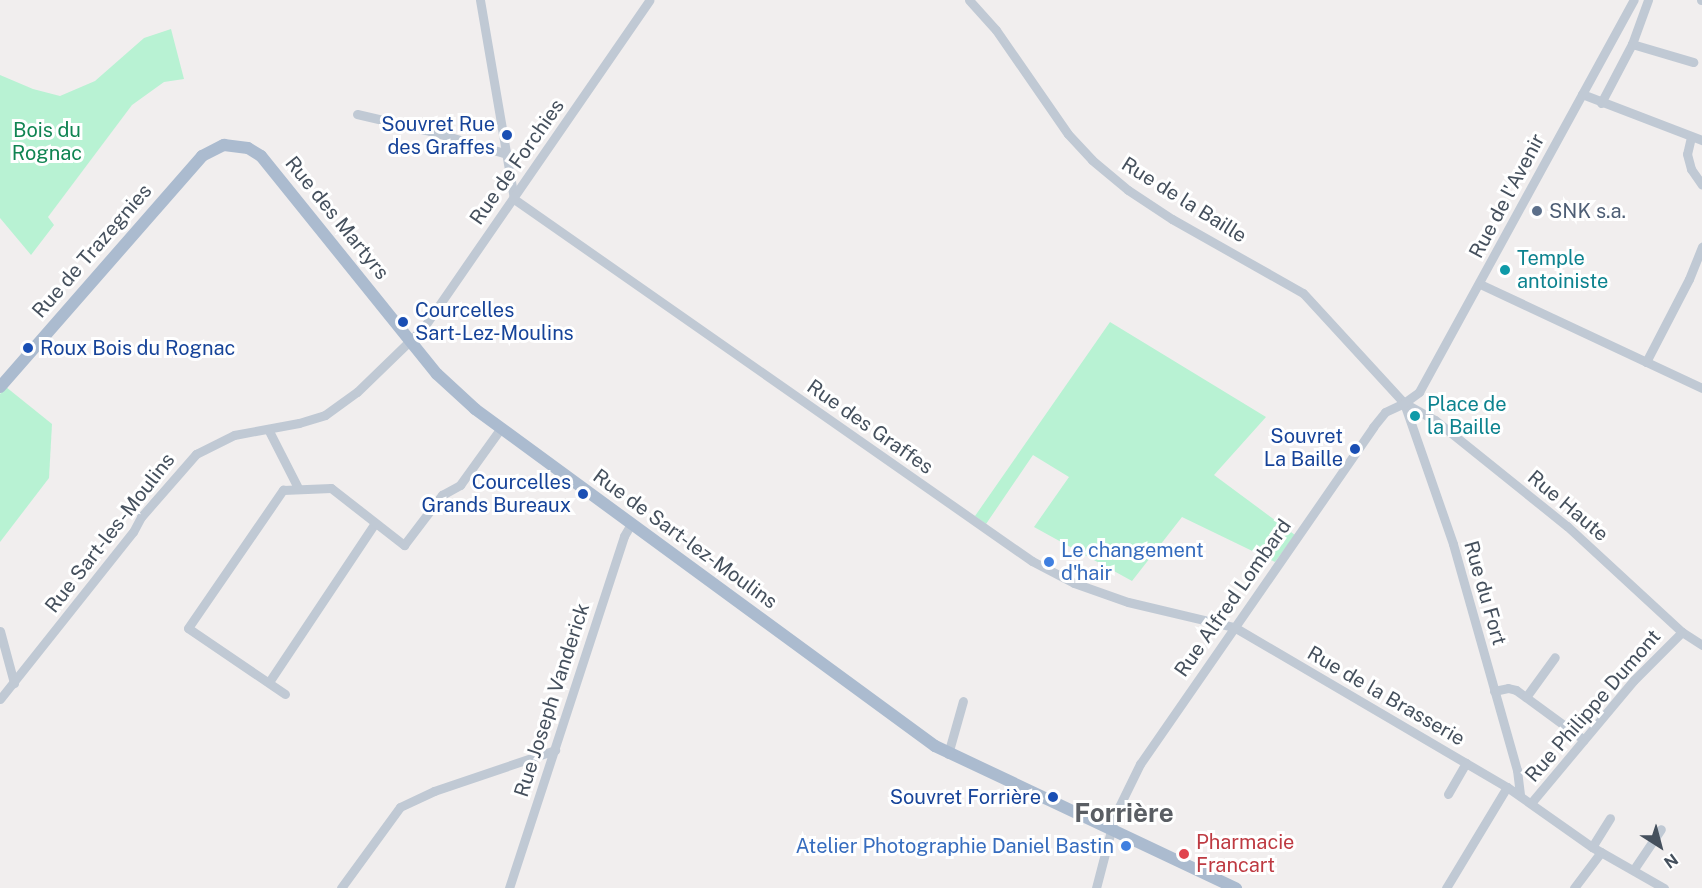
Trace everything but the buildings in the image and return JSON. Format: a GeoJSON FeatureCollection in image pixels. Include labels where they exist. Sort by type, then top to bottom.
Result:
{"type":"FeatureCollection","features":[{"type":"Feature","properties":{"kind":"main road","name":"Rue des Martyrs"},"geometry":{"type":"LineString","coordinates":[[218,147],[238,145],[251,149],[261,156],[411,341]]}},
{"type":"Feature","properties":{"kind":"main road","name":"Rue de Trazegnies"},"geometry":{"type":"LineString","coordinates":[[0,387],[195,163],[204,154],[218,147]]}},
{"type":"Feature","properties":{"kind":"main road","name":"Rue de Sart-lez-Moulins"},"geometry":{"type":"LineString","coordinates":[[411,341],[461,398],[948,754],[1236,888]]}},
{"type":"Feature","properties":{"kind":"street"},"geometry":{"type":"LineString","coordinates":[[480,0],[514,198]]}},
{"type":"Feature","properties":{"kind":"street","name":"Rue de Forchies"},"geometry":{"type":"LineString","coordinates":[[309,420],[340,406],[424,327],[650,0]]}},
{"type":"Feature","properties":{"kind":"street","name":"Rue de la Baille"},"geometry":{"type":"LineString","coordinates":[[969,0],[996,30],[1068,134],[1092,160],[1128,190],[1172,219],[1304,293],[1404,404]]}},
{"type":"Feature","properties":{"kind":"street","name":"Rue de l'Avenir"},"geometry":{"type":"LineString","coordinates":[[1404,404],[1419,392],[1634,0]]}},
{"type":"Feature","properties":{"kind":"street"},"geometry":{"type":"LineString","coordinates":[[1601,103],[1632,44],[1648,0]]}},
{"type":"Feature","properties":{"kind":"street"},"geometry":{"type":"LineString","coordinates":[[1632,44],[1693,62]]}},
{"type":"Feature","properties":{"kind":"street"},"geometry":{"type":"LineString","coordinates":[[1599,65],[1616,75]]}},
{"type":"Feature","properties":{"kind":"street"},"geometry":{"type":"LineString","coordinates":[[1582,94],[1702,140]]}},
{"type":"Feature","properties":{"kind":"street"},"geometry":{"type":"LineString","coordinates":[[357,114],[430,131],[507,154]]}},
{"type":"Feature","properties":{"kind":"street"},"geometry":{"type":"LineString","coordinates":[[1690,137],[1687,154],[1691,169],[1702,185]]}},
{"type":"Feature","properties":{"kind":"street","name":"Rue des Graffes"},"geometry":{"type":"LineString","coordinates":[[514,198],[1032,561],[1074,583],[1128,602],[1234,627]]}},
{"type":"Feature","properties":{"kind":"street"},"geometry":{"type":"LineString","coordinates":[[1646,362],[1689,279],[1702,246]]}},
{"type":"Feature","properties":{"kind":"street"},"geometry":{"type":"LineString","coordinates":[[1480,284],[1702,388]]}},
{"type":"Feature","properties":{"kind":"street","name":"Rue Alfred Lombard"},"geometry":{"type":"LineString","coordinates":[[1096,888],[1112,829],[1127,786],[1140,764],[1379,420],[1391,408],[1404,404]]}},
{"type":"Feature","properties":{"kind":"street","name":"Rue Haute"},"geometry":{"type":"LineString","coordinates":[[1404,404],[1435,420],[1568,526],[1682,632],[1702,645]]}},
{"type":"Feature","properties":{"kind":"street","name":"Rue du Fort"},"geometry":{"type":"LineString","coordinates":[[1404,404],[1453,544],[1517,770],[1520,796]]}},
{"type":"Feature","properties":{"kind":"street","name":"Rue Sart-les-Moulins"},"geometry":{"type":"LineString","coordinates":[[0,699],[133,532],[141,517],[190,459],[203,448],[225,438],[309,420]]}},
{"type":"Feature","properties":{"kind":"street"},"geometry":{"type":"LineString","coordinates":[[285,694],[188,628],[283,490],[331,488],[404,545],[442,495],[460,485],[501,428]]}},
{"type":"Feature","properties":{"kind":"street"},"geometry":{"type":"LineString","coordinates":[[268,429],[298,488]]}},
{"type":"Feature","properties":{"kind":"street"},"geometry":{"type":"LineString","coordinates":[[269,682],[375,523]]}},
{"type":"Feature","properties":{"kind":"street","name":"Rue Joseph Vanderick"},"geometry":{"type":"LineString","coordinates":[[509,888],[624,536],[631,524]]}},
{"type":"Feature","properties":{"kind":"street","name":"Rue de la Brasserie"},"geometry":{"type":"LineString","coordinates":[[1234,627],[1466,763],[1531,803],[1596,849],[1664,888]]}},
{"type":"Feature","properties":{"kind":"street"},"geometry":{"type":"LineString","coordinates":[[0,631],[14,682]]}},
{"type":"Feature","properties":{"kind":"street","name":"Rue Philippe Dumont"},"geometry":{"type":"LineString","coordinates":[[1531,803],[1634,680],[1682,632]]}},
{"type":"Feature","properties":{"kind":"street"},"geometry":{"type":"LineString","coordinates":[[1526,698],[1555,657]]}},
{"type":"Feature","properties":{"kind":"street"},"geometry":{"type":"LineString","coordinates":[[1494,691],[1508,688],[1526,698],[1584,740]]}},
{"type":"Feature","properties":{"kind":"street"},"geometry":{"type":"LineString","coordinates":[[948,754],[963,701]]}},
{"type":"Feature","properties":{"kind":"street"},"geometry":{"type":"LineString","coordinates":[[341,888],[400,807],[434,790],[555,750]]}},
{"type":"Feature","properties":{"kind":"street"},"geometry":{"type":"LineString","coordinates":[[1448,794],[1466,763]]}},
{"type":"Feature","properties":{"kind":"street"},"geometry":{"type":"LineString","coordinates":[[1446,888],[1507,788]]}},
{"type":"Feature","properties":{"kind":"street"},"geometry":{"type":"LineString","coordinates":[[1574,888],[1610,818]]}},
{"type":"Feature","properties":{"kind":"street"},"geometry":{"type":"LineString","coordinates":[[1634,869],[1660,829]]}},
{"type":"Feature","properties":{"kind":"green space","name":"Bois du Rognac"},"geometry":{"type":"Polygon","coordinates":[[[171,29],[184,79],[164,82],[132,105],[48,217],[54,225],[31,255],[0,218],[0,75],[33,89],[60,96],[95,81],[144,38],[171,29]]]}},
{"type":"Feature","properties":{"kind":"green space"},"geometry":{"type":"Polygon","coordinates":[[[1110,322],[1266,417],[1214,475],[1295,535],[1275,562],[1182,517],[1132,581],[1034,527],[1069,477],[1033,455],[986,524],[975,516],[1110,322]]]}},
{"type":"Feature","properties":{"kind":"green space"},"geometry":{"type":"Polygon","coordinates":[[[6,387],[52,424],[49,478],[0,542],[0,394],[6,387]]]}},
{"type":"Feature","properties":{"kind":"place","name":"Souvret Rue des Graffes"},"geometry":{"type":"Point","coordinates":[507,135]}},
{"type":"Feature","properties":{"kind":"place","name":"SNK s.a."},"geometry":{"type":"Point","coordinates":[1537,211]}},
{"type":"Feature","properties":{"kind":"place","name":"Temple antoiniste"},"geometry":{"type":"Point","coordinates":[1505,270]}},
{"type":"Feature","properties":{"kind":"place","name":"Courcelles Sart-Lez-Moulins"},"geometry":{"type":"Point","coordinates":[403,322]}},
{"type":"Feature","properties":{"kind":"place","name":"Roux Bois du Rognac"},"geometry":{"type":"Point","coordinates":[28,348]}},
{"type":"Feature","properties":{"kind":"place","name":"Place de la Baille"},"geometry":{"type":"Point","coordinates":[1415,416]}},
{"type":"Feature","properties":{"kind":"place","name":"Souvret La Baille"},"geometry":{"type":"Point","coordinates":[1355,449]}},
{"type":"Feature","properties":{"kind":"place","name":"Courcelles Grands Bureaux"},"geometry":{"type":"Point","coordinates":[583,494]}},
{"type":"Feature","properties":{"kind":"place","name":"Le changement d'hair"},"geometry":{"type":"Point","coordinates":[1049,562]}},
{"type":"Feature","properties":{"kind":"place","name":"Souvret Forrière"},"geometry":{"type":"Point","coordinates":[1053,797]}},
{"type":"Feature","properties":{"kind":"place","name":"Atelier Photographie Daniel Bastin"},"geometry":{"type":"Point","coordinates":[1126,846]}},
{"type":"Feature","properties":{"kind":"place","name":"Pharmacie Francart"},"geometry":{"type":"Point","coordinates":[1184,854]}},
{"type":"Feature","properties":{"kind":"district","name":"Forrière"},"geometry":{"type":"Point","coordinates":[1124,813]}}]}
